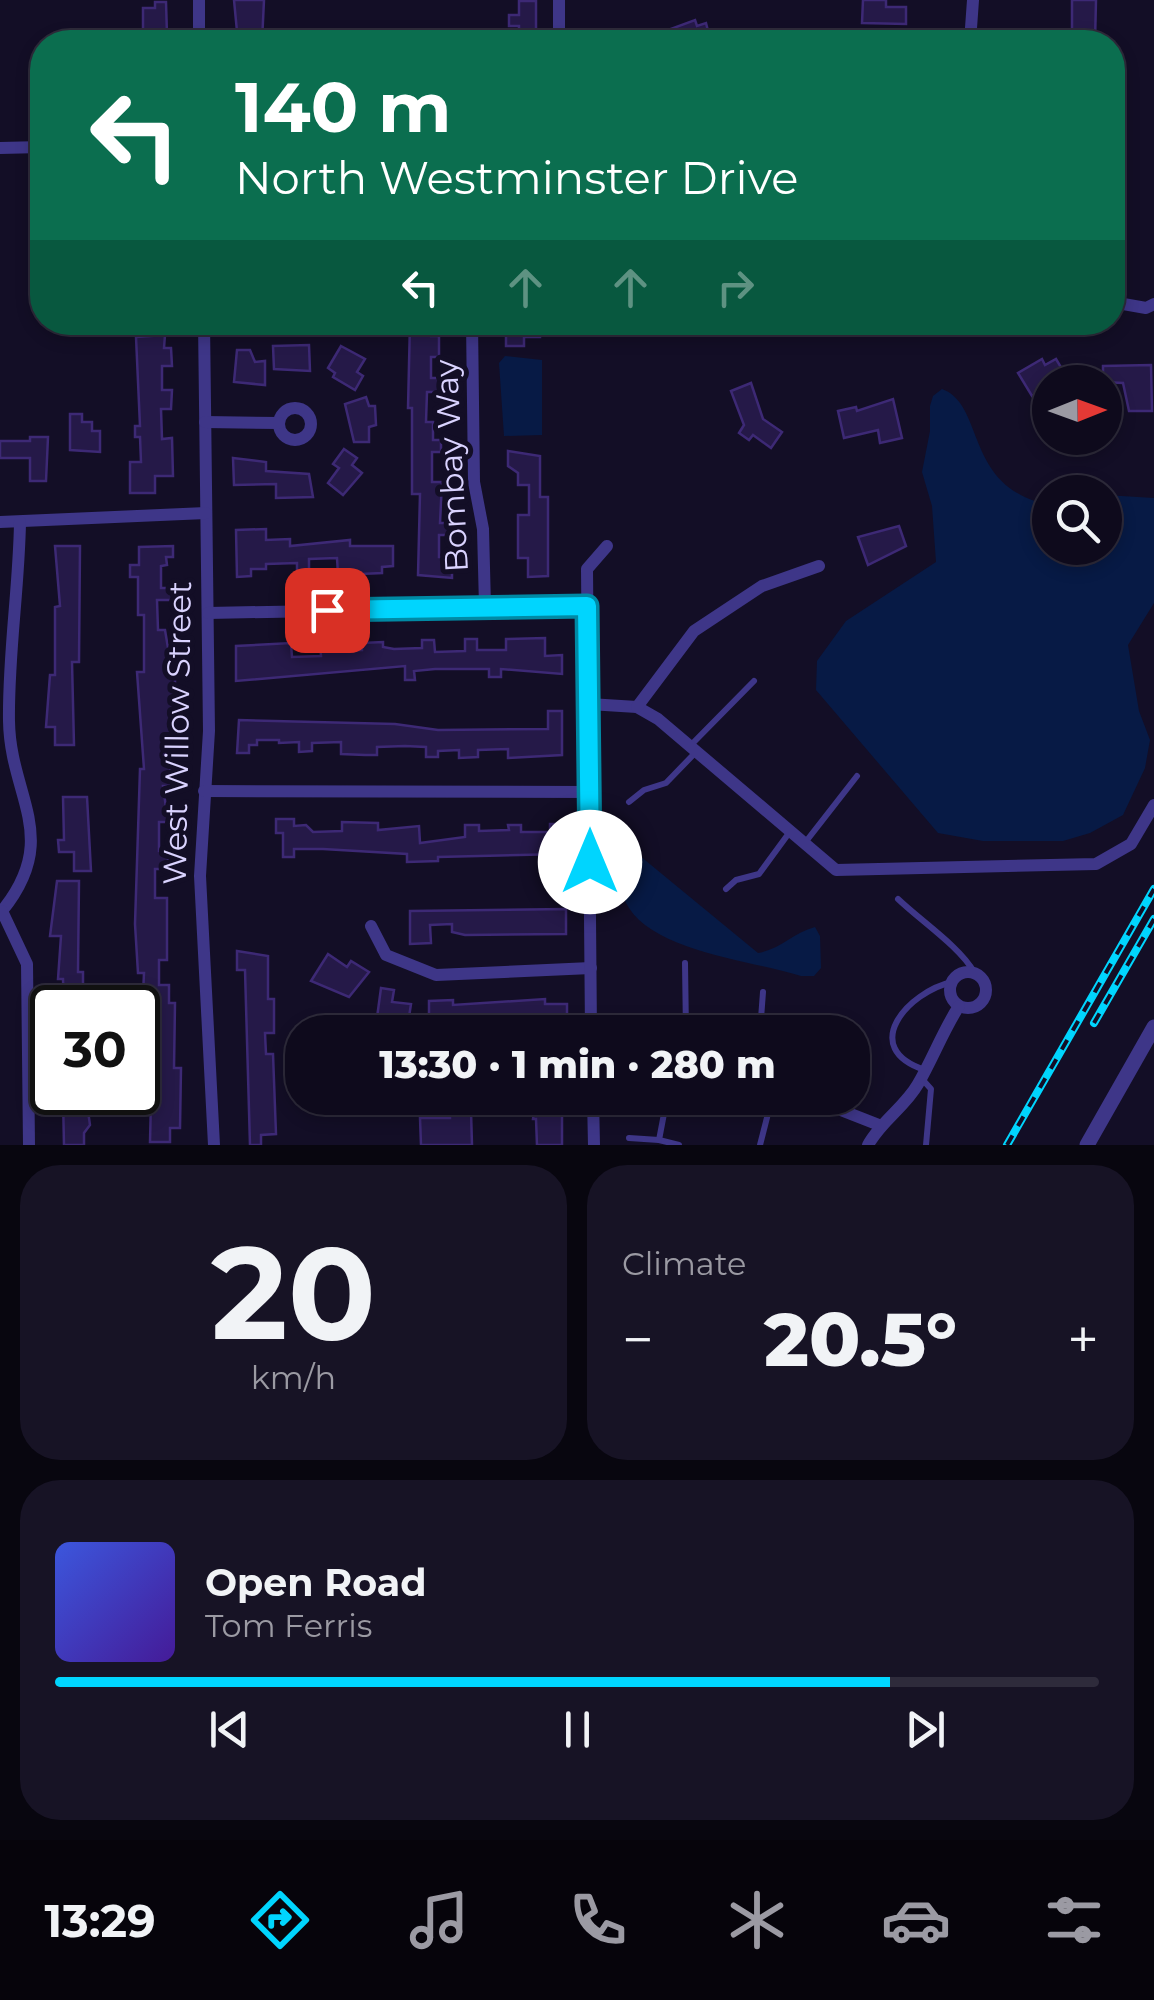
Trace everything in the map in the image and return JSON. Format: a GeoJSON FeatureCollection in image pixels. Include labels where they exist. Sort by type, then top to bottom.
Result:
{"type":"FeatureCollection","features":[{"type":"Feature","properties":{"kind":"street"},"geometry":{"type":"LineString","coordinates":[[199,0],[199,30]]}},
{"type":"Feature","properties":{"kind":"street"},"geometry":{"type":"LineString","coordinates":[[559,0],[560,30]]}},
{"type":"Feature","properties":{"kind":"street"},"geometry":{"type":"LineString","coordinates":[[971,30],[973,0]]}},
{"type":"Feature","properties":{"kind":"street"},"geometry":{"type":"LineString","coordinates":[[0,148],[30,147]]}},
{"type":"Feature","properties":{"kind":"street"},"geometry":{"type":"LineString","coordinates":[[1125,304],[1146,308],[1154,304]]}},
{"type":"Feature","properties":{"kind":"street","name":"West Willow Street"},"geometry":{"type":"LineString","coordinates":[[204,335],[210,732],[200,876],[214,1145]]}},
{"type":"Feature","properties":{"kind":"street","name":"Bombay Way"},"geometry":{"type":"LineString","coordinates":[[472,335],[474,482],[483,528],[485,606]]}},
{"type":"Feature","properties":{"kind":"street"},"geometry":{"type":"LineString","coordinates":[[205,422],[279,423]]}},
{"type":"Feature","properties":{"kind":"street"},"geometry":{"type":"LineString","coordinates":[[0,522],[206,513]]}},
{"type":"Feature","properties":{"kind":"street"},"geometry":{"type":"LineString","coordinates":[[20,522],[8,726],[31,821],[28,866],[19,890],[1,911],[27,964],[29,1145]]}},
{"type":"Feature","properties":{"kind":"street"},"geometry":{"type":"LineString","coordinates":[[591,1015],[587,570],[607,546]]}},
{"type":"Feature","properties":{"kind":"street"},"geometry":{"type":"LineString","coordinates":[[636,707],[694,631],[762,586],[819,566]]}},
{"type":"Feature","properties":{"kind":"street"},"geometry":{"type":"LineString","coordinates":[[208,613],[587,606]]}},
{"type":"Feature","properties":{"kind":"street"},"geometry":{"type":"LineString","coordinates":[[589,704],[636,707],[836,870],[1083,866],[1111,860],[1132,844],[1154,805]]}},
{"type":"Feature","properties":{"kind":"street"},"geometry":{"type":"LineString","coordinates":[[204,791],[589,792]]}},
{"type":"Feature","properties":{"kind":"street"},"geometry":{"type":"LineString","coordinates":[[371,926],[386,955],[436,975],[590,968]]}},
{"type":"Feature","properties":{"kind":"street"},"geometry":{"type":"LineString","coordinates":[[964,972],[974,972],[983,979],[986,996],[973,1008],[959,1006],[950,994],[952,982],[964,972]]}},
{"type":"Feature","properties":{"kind":"street"},"geometry":{"type":"LineString","coordinates":[[868,1145],[879,1124],[923,1074],[931,1050],[959,1006]]}},
{"type":"Feature","properties":{"kind":"street"},"geometry":{"type":"LineString","coordinates":[[1087,1145],[1154,1027]]}},
{"type":"Feature","properties":{"kind":"street"},"geometry":{"type":"LineString","coordinates":[[593,1115],[594,1145]]}},
{"type":"Feature","properties":{"kind":"street"},"geometry":{"type":"LineString","coordinates":[[855,1115],[879,1124]]}},
{"type":"Feature","properties":{"kind":"lane"},"geometry":{"type":"LineString","coordinates":[[630,802],[644,790],[666,783],[754,681]]}},
{"type":"Feature","properties":{"kind":"lane"},"geometry":{"type":"LineString","coordinates":[[803,845],[858,776]]}},
{"type":"Feature","properties":{"kind":"lane"},"geometry":{"type":"LineString","coordinates":[[726,888],[736,880],[759,874],[789,834]]}},
{"type":"Feature","properties":{"kind":"lane"},"geometry":{"type":"LineString","coordinates":[[898,899],[948,946],[964,954],[974,972]]}},
{"type":"Feature","properties":{"kind":"lane"},"geometry":{"type":"LineString","coordinates":[[685,963],[686,1015]]}},
{"type":"Feature","properties":{"kind":"lane"},"geometry":{"type":"LineString","coordinates":[[926,1145],[931,1088],[923,1074],[899,1053],[891,1029],[894,1020],[931,987],[952,982]]}},
{"type":"Feature","properties":{"kind":"lane"},"geometry":{"type":"LineString","coordinates":[[761,1015],[763,992]]}},
{"type":"Feature","properties":{"kind":"lane"},"geometry":{"type":"LineString","coordinates":[[659,1140],[664,1115]]}},
{"type":"Feature","properties":{"kind":"lane"},"geometry":{"type":"LineString","coordinates":[[760,1145],[768,1115]]}},
{"type":"Feature","properties":{"kind":"lane"},"geometry":{"type":"LineString","coordinates":[[628,1138],[680,1145]]}},
{"type":"Feature","properties":{"kind":"water"},"geometry":{"type":"Polygon","coordinates":[[[505,356],[542,360],[542,435],[504,436],[499,363],[505,356]]]}},
{"type":"Feature","properties":{"kind":"water"},"geometry":{"type":"Polygon","coordinates":[[[942,389],[956,398],[989,465],[1003,482],[1032,499],[1032,565],[1122,565],[1122,496],[1154,498],[1154,603],[1128,645],[1139,711],[1150,740],[1145,768],[1123,815],[1090,833],[1063,841],[983,841],[938,833],[816,690],[817,661],[846,621],[936,562],[932,506],[922,472],[933,396],[942,389]]]}},
{"type":"Feature","properties":{"kind":"water"},"geometry":{"type":"Polygon","coordinates":[[[624,848],[634,851],[758,953],[815,927],[820,936],[821,968],[814,976],[801,976],[708,953],[661,935],[643,923],[623,896],[615,856],[624,848]]]}},
{"type":"Feature","properties":{"kind":"building"},"geometry":{"type":"Polygon","coordinates":[[[234,0],[264,0],[263,30],[237,30],[234,0]]]}},
{"type":"Feature","properties":{"kind":"building"},"geometry":{"type":"Polygon","coordinates":[[[863,0],[886,0],[886,7],[906,7],[906,24],[862,23],[863,0]]]}},
{"type":"Feature","properties":{"kind":"building"},"geometry":{"type":"Polygon","coordinates":[[[1072,0],[1096,0],[1095,30],[1072,30],[1072,0]]]}},
{"type":"Feature","properties":{"kind":"building"},"geometry":{"type":"Polygon","coordinates":[[[519,1],[536,1],[536,30],[509,26],[509,15],[519,15],[519,1]]]}},
{"type":"Feature","properties":{"kind":"building"},"geometry":{"type":"Polygon","coordinates":[[[155,2],[166,2],[167,30],[143,30],[143,8],[155,8],[155,2]]]}},
{"type":"Feature","properties":{"kind":"building"},"geometry":{"type":"Polygon","coordinates":[[[695,20],[697,26],[706,23],[708,30],[668,30],[695,20]]]}},
{"type":"Feature","properties":{"kind":"building"},"geometry":{"type":"Polygon","coordinates":[[[165,335],[164,348],[171,348],[172,366],[162,366],[162,390],[172,390],[171,409],[161,409],[162,439],[172,438],[173,476],[155,476],[155,493],[130,493],[130,462],[141,462],[140,437],[135,437],[135,426],[140,426],[136,337],[165,335]]]}},
{"type":"Feature","properties":{"kind":"building"},"geometry":{"type":"Polygon","coordinates":[[[410,335],[439,336],[439,357],[431,357],[431,378],[441,378],[440,392],[427,392],[426,422],[433,422],[433,440],[441,440],[441,452],[432,452],[432,482],[442,482],[440,523],[449,523],[449,535],[439,535],[439,557],[445,557],[445,566],[452,566],[452,578],[418,575],[420,494],[412,494],[412,408],[408,408],[410,335]]]}},
{"type":"Feature","properties":{"kind":"building"},"geometry":{"type":"Polygon","coordinates":[[[506,335],[540,335],[524,337],[524,346],[506,346],[506,335]]]}},
{"type":"Feature","properties":{"kind":"building"},"geometry":{"type":"Polygon","coordinates":[[[309,345],[310,371],[274,369],[273,346],[309,345]]]}},
{"type":"Feature","properties":{"kind":"building"},"geometry":{"type":"Polygon","coordinates":[[[341,346],[365,359],[357,372],[363,376],[355,390],[333,377],[335,373],[328,368],[341,346]]]}},
{"type":"Feature","properties":{"kind":"building"},"geometry":{"type":"Polygon","coordinates":[[[237,350],[250,350],[255,362],[265,361],[265,385],[234,382],[237,350]]]}},
{"type":"Feature","properties":{"kind":"building"},"geometry":{"type":"Polygon","coordinates":[[[1042,359],[1045,365],[1032,365],[1032,396],[1018,373],[1042,359]]]}},
{"type":"Feature","properties":{"kind":"building"},"geometry":{"type":"Polygon","coordinates":[[[1151,365],[1152,411],[1129,411],[1122,366],[1151,365]]]}},
{"type":"Feature","properties":{"kind":"building"},"geometry":{"type":"Polygon","coordinates":[[[751,383],[763,419],[782,432],[771,448],[753,435],[749,440],[739,433],[744,425],[731,391],[751,383]]]}},
{"type":"Feature","properties":{"kind":"building"},"geometry":{"type":"Polygon","coordinates":[[[366,397],[369,406],[375,406],[376,425],[369,427],[369,442],[354,442],[345,404],[366,397]]]}},
{"type":"Feature","properties":{"kind":"building"},"geometry":{"type":"Polygon","coordinates":[[[893,399],[902,438],[880,443],[878,430],[844,438],[838,411],[856,407],[857,411],[893,399]]]}},
{"type":"Feature","properties":{"kind":"building"},"geometry":{"type":"Polygon","coordinates":[[[70,414],[82,414],[82,422],[92,422],[92,431],[100,431],[100,452],[70,450],[70,414]]]}},
{"type":"Feature","properties":{"kind":"building"},"geometry":{"type":"Polygon","coordinates":[[[30,437],[48,437],[46,481],[30,481],[30,458],[0,458],[0,441],[30,441],[30,437]]]}},
{"type":"Feature","properties":{"kind":"building"},"geometry":{"type":"Polygon","coordinates":[[[344,449],[357,458],[352,465],[362,473],[343,495],[328,483],[339,468],[333,464],[344,449]]]}},
{"type":"Feature","properties":{"kind":"building"},"geometry":{"type":"Polygon","coordinates":[[[508,451],[540,456],[540,497],[548,497],[548,576],[528,577],[528,558],[518,558],[518,515],[529,515],[529,485],[518,485],[518,473],[508,466],[508,451]]]}},
{"type":"Feature","properties":{"kind":"building"},"geometry":{"type":"Polygon","coordinates":[[[233,458],[266,462],[266,471],[309,474],[313,497],[276,498],[276,484],[234,485],[233,458]]]}},
{"type":"Feature","properties":{"kind":"building"},"geometry":{"type":"Polygon","coordinates":[[[899,526],[906,546],[868,565],[858,537],[899,526]]]}},
{"type":"Feature","properties":{"kind":"building"},"geometry":{"type":"Polygon","coordinates":[[[266,529],[266,540],[290,539],[290,546],[350,540],[350,546],[393,546],[393,566],[382,567],[382,573],[338,575],[337,558],[309,559],[309,575],[297,575],[297,563],[266,564],[266,569],[251,569],[251,576],[237,577],[236,530],[266,529]]]}},
{"type":"Feature","properties":{"kind":"building"},"geometry":{"type":"Polygon","coordinates":[[[55,546],[80,546],[79,662],[72,662],[74,745],[55,745],[55,727],[46,727],[50,675],[55,675],[55,607],[60,606],[55,546]]]}},
{"type":"Feature","properties":{"kind":"building"},"geometry":{"type":"Polygon","coordinates":[[[173,546],[173,557],[166,557],[167,565],[161,566],[161,588],[173,588],[173,600],[157,600],[158,630],[165,630],[168,648],[175,648],[175,730],[171,730],[170,786],[163,786],[168,822],[159,822],[159,851],[168,851],[168,869],[155,869],[155,898],[167,898],[167,960],[159,960],[159,985],[143,985],[144,973],[138,973],[135,924],[140,769],[144,769],[137,672],[144,672],[144,615],[138,615],[138,577],[130,577],[130,565],[139,565],[139,547],[173,546]]]}},
{"type":"Feature","properties":{"kind":"building"},"geometry":{"type":"Polygon","coordinates":[[[545,638],[545,656],[562,655],[562,674],[501,669],[501,677],[489,677],[489,669],[435,669],[414,671],[415,680],[405,680],[405,666],[236,681],[236,646],[291,643],[292,657],[321,656],[320,642],[332,642],[333,651],[362,650],[362,643],[383,642],[383,647],[394,649],[422,648],[422,640],[434,640],[435,652],[465,651],[465,639],[477,639],[477,650],[506,650],[506,639],[545,638]]]}},
{"type":"Feature","properties":{"kind":"building"},"geometry":{"type":"Polygon","coordinates":[[[548,711],[562,711],[562,755],[508,758],[508,749],[478,750],[478,757],[459,758],[459,750],[438,751],[438,757],[426,757],[426,747],[405,746],[377,747],[377,755],[341,754],[341,742],[312,743],[312,751],[299,752],[299,742],[279,740],[257,740],[257,745],[249,745],[249,753],[237,753],[239,720],[395,724],[438,730],[548,729],[548,711]]]}},
{"type":"Feature","properties":{"kind":"building"},"geometry":{"type":"Polygon","coordinates":[[[63,797],[87,797],[91,871],[74,871],[74,852],[59,852],[58,840],[64,840],[63,797]]]}},
{"type":"Feature","properties":{"kind":"building"},"geometry":{"type":"Polygon","coordinates":[[[276,819],[294,819],[294,826],[306,825],[313,832],[342,831],[342,822],[378,823],[378,830],[419,826],[420,843],[465,837],[465,825],[479,825],[479,831],[509,830],[508,825],[521,825],[521,832],[550,832],[550,824],[563,824],[563,854],[438,857],[438,861],[407,862],[407,854],[294,849],[294,857],[283,857],[283,833],[276,833],[276,819]]]}},
{"type":"Feature","properties":{"kind":"building"},"geometry":{"type":"Polygon","coordinates":[[[57,881],[79,881],[78,972],[83,972],[83,985],[63,985],[63,979],[58,979],[61,936],[50,936],[57,881]]]}},
{"type":"Feature","properties":{"kind":"building"},"geometry":{"type":"Polygon","coordinates":[[[566,909],[566,934],[465,935],[452,932],[452,924],[430,925],[431,943],[410,944],[410,911],[566,909]]]}},
{"type":"Feature","properties":{"kind":"building"},"geometry":{"type":"Polygon","coordinates":[[[237,951],[268,956],[268,999],[274,999],[274,1033],[265,1033],[266,1054],[273,1054],[276,1134],[261,1135],[261,1145],[250,1145],[245,970],[237,970],[237,951]]]}},
{"type":"Feature","properties":{"kind":"building"},"geometry":{"type":"Polygon","coordinates":[[[328,954],[347,967],[351,961],[369,972],[349,997],[311,981],[328,954]]]}},
{"type":"Feature","properties":{"kind":"building"},"geometry":{"type":"Polygon","coordinates":[[[160,985],[169,985],[169,1003],[175,1003],[174,1068],[181,1068],[180,1128],[170,1128],[170,1142],[150,1142],[151,1115],[160,1115],[160,985]]]}},
{"type":"Feature","properties":{"kind":"building"},"geometry":{"type":"Polygon","coordinates":[[[381,988],[394,990],[392,1002],[411,1004],[409,1015],[377,1015],[381,988]]]}},
{"type":"Feature","properties":{"kind":"building"},"geometry":{"type":"Polygon","coordinates":[[[545,999],[545,1004],[567,1004],[567,1015],[429,1015],[429,1001],[453,1000],[453,1005],[545,999]]]}},
{"type":"Feature","properties":{"kind":"building"},"geometry":{"type":"Polygon","coordinates":[[[63,1115],[89,1115],[84,1145],[64,1145],[63,1115]]]}},
{"type":"Feature","properties":{"kind":"building"},"geometry":{"type":"Polygon","coordinates":[[[471,1115],[472,1145],[421,1145],[420,1118],[471,1115]]]}},
{"type":"Feature","properties":{"kind":"building"},"geometry":{"type":"Polygon","coordinates":[[[534,1115],[562,1115],[562,1145],[537,1145],[534,1115]]]}},
{"type":"Feature","properties":{"kind":"railway"},"geometry":{"type":"LineString","coordinates":[[1007,1145],[1154,889]]}},
{"type":"Feature","properties":{"kind":"railway"},"geometry":{"type":"LineString","coordinates":[[1094,1023],[1154,919]]}},
{"type":"Feature","properties":{"kind":"route"},"geometry":{"type":"LineString","coordinates":[[327,610],[587,606],[590,862]]}}]}
